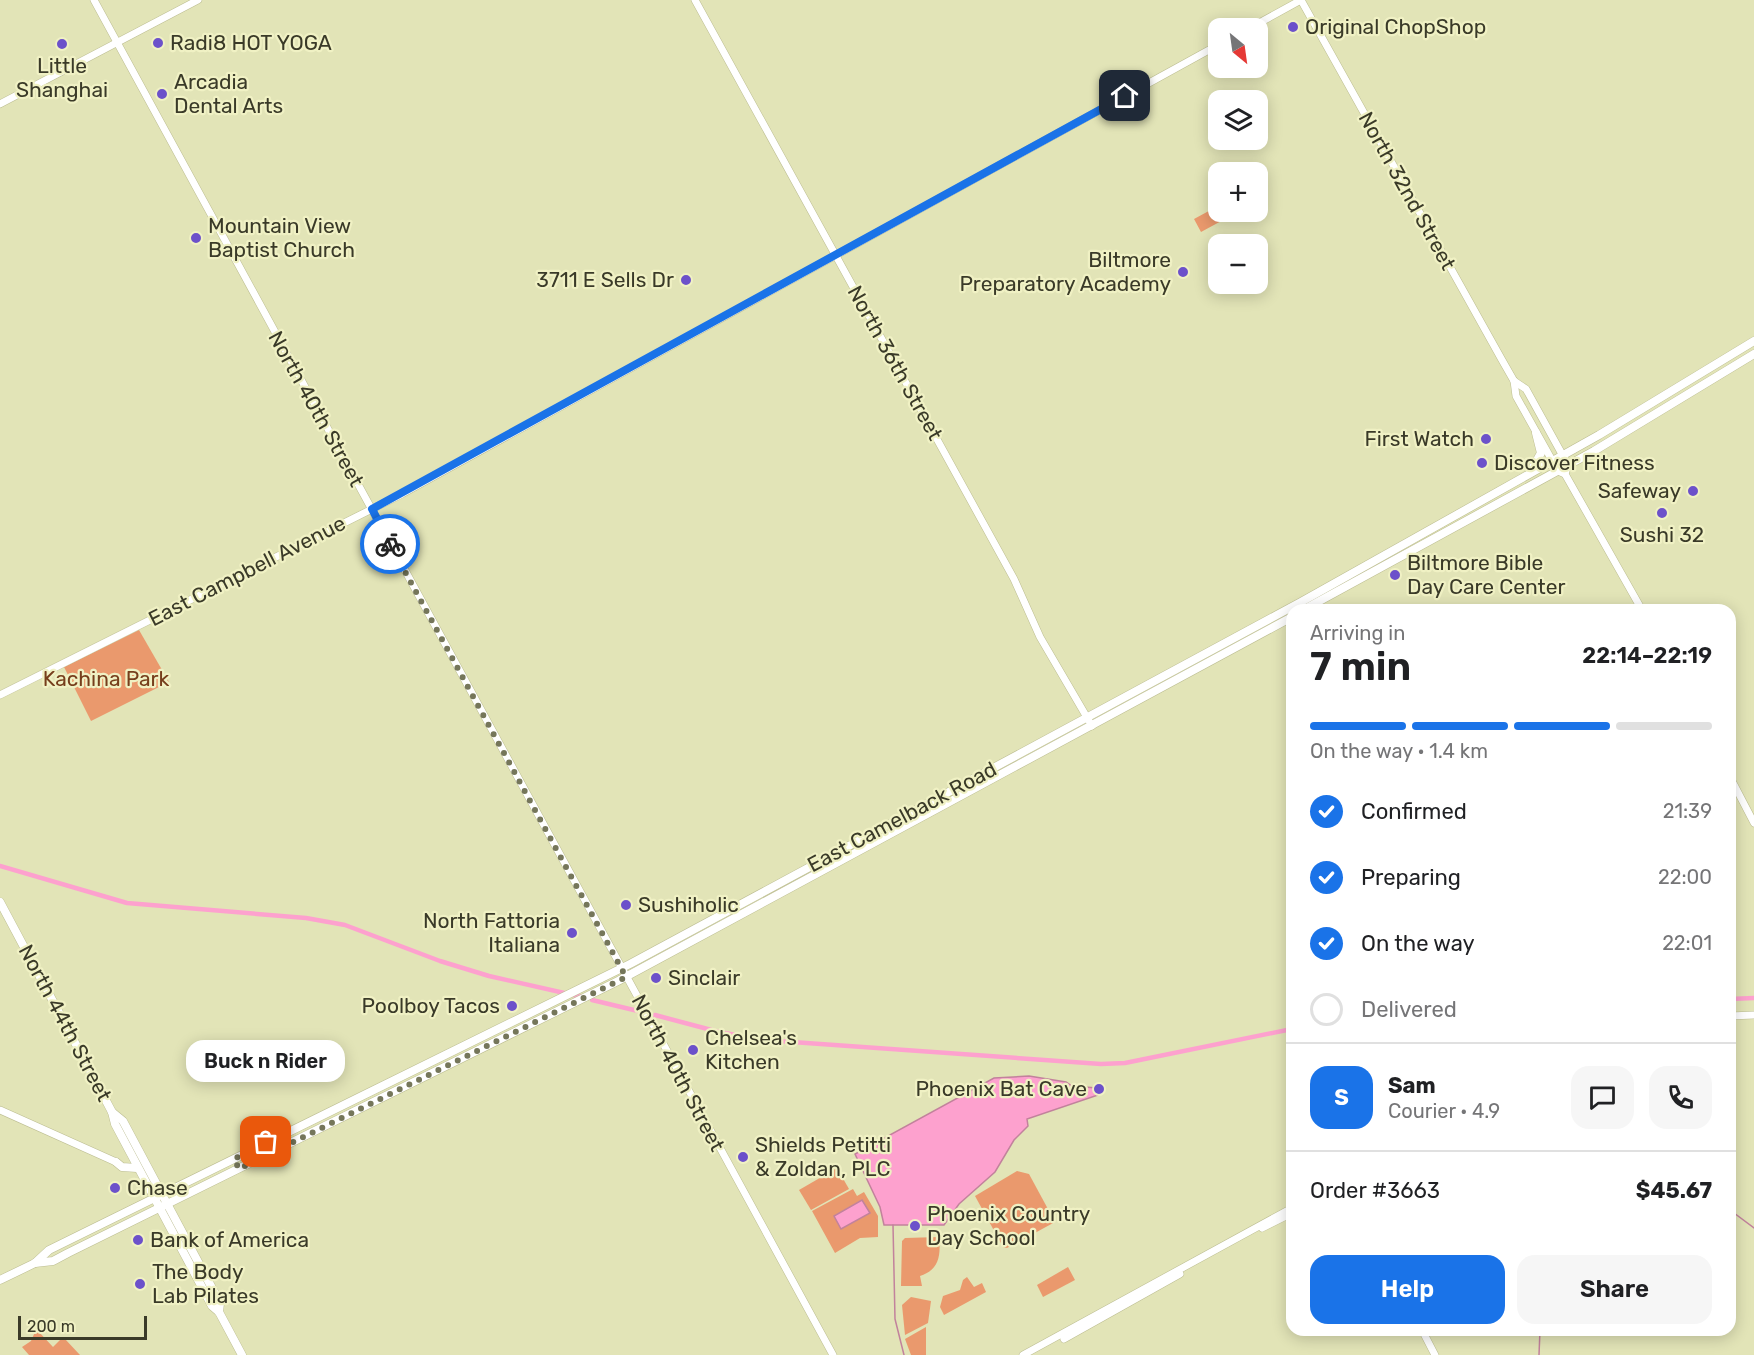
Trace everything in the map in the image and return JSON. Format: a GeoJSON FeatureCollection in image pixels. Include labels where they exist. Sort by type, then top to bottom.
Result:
{"type":"FeatureCollection","features":[{"type":"Feature","properties":{"kind":"main road","name":"North 40th Street"},"geometry":{"type":"LineString","coordinates":[[94,0],[833,1355]]}},
{"type":"Feature","properties":{"kind":"main road"},"geometry":{"type":"LineString","coordinates":[[0,104],[198,0]]}},
{"type":"Feature","properties":{"kind":"main road","name":"North 36th Street"},"geometry":{"type":"LineString","coordinates":[[695,0],[1014,579],[1053,663],[1092,726]]}},
{"type":"Feature","properties":{"kind":"main road"},"geometry":{"type":"LineString","coordinates":[[1268,18],[1301,0]]}},
{"type":"Feature","properties":{"kind":"main road","name":"North 32nd Street"},"geometry":{"type":"LineString","coordinates":[[1301,0],[1514,381],[1516,396],[1552,461],[1562,473],[1638,604]]}},
{"type":"Feature","properties":{"kind":"main road","name":"East Campbell Avenue"},"geometry":{"type":"LineString","coordinates":[[0,695],[372,509],[1208,51]]}},
{"type":"Feature","properties":{"kind":"main road","name":"East Camelback Road"},"geometry":{"type":"LineString","coordinates":[[1295,604],[1563,455],[1754,341]]}},
{"type":"Feature","properties":{"kind":"main road"},"geometry":{"type":"LineString","coordinates":[[1314,604],[1513,496],[1562,473],[1568,465],[1754,354]]}},
{"type":"Feature","properties":{"kind":"main road","name":"North 32nd Street"},"geometry":{"type":"LineString","coordinates":[[1514,381],[1526,389],[1568,465]]}},
{"type":"Feature","properties":{"kind":"main road"},"geometry":{"type":"LineString","coordinates":[[1634,414],[1640,424]]}},
{"type":"Feature","properties":{"kind":"main road"},"geometry":{"type":"LineString","coordinates":[[1525,476],[1540,458],[1541,448],[1536,432]]}},
{"type":"Feature","properties":{"kind":"main road"},"geometry":{"type":"LineString","coordinates":[[1508,485],[1513,496]]}},
{"type":"Feature","properties":{"kind":"main road"},"geometry":{"type":"LineString","coordinates":[[1404,543],[1410,553]]}},
{"type":"Feature","properties":{"kind":"main road","name":"East Camelback Road"},"geometry":{"type":"LineString","coordinates":[[0,1280],[35,1263],[49,1250],[621,969],[1286,609]]}},
{"type":"Feature","properties":{"kind":"main road","name":"East Camelback Road"},"geometry":{"type":"LineString","coordinates":[[35,1263],[53,1261],[593,994],[1286,620]]}},
{"type":"Feature","properties":{"kind":"main road"},"geometry":{"type":"LineString","coordinates":[[1205,654],[1209,662]]}},
{"type":"Feature","properties":{"kind":"main road"},"geometry":{"type":"LineString","coordinates":[[1736,788],[1754,823]]}},
{"type":"Feature","properties":{"kind":"main road","name":"North 44th Street"},"geometry":{"type":"LineString","coordinates":[[0,902],[112,1112],[115,1124],[159,1209],[212,1306],[219,1312],[242,1355]]}},
{"type":"Feature","properties":{"kind":"main road"},"geometry":{"type":"LineString","coordinates":[[729,910],[733,919]]}},
{"type":"Feature","properties":{"kind":"main road"},"geometry":{"type":"LineString","coordinates":[[1736,1016],[1754,1015]]}},
{"type":"Feature","properties":{"kind":"main road"},"geometry":{"type":"LineString","coordinates":[[0,1110],[116,1162],[122,1167],[138,1168]]}},
{"type":"Feature","properties":{"kind":"main road","name":"North 44th Street"},"geometry":{"type":"LineString","coordinates":[[112,1112],[123,1121],[168,1205],[220,1303],[219,1312]]}},
{"type":"Feature","properties":{"kind":"main road"},"geometry":{"type":"LineString","coordinates":[[116,1162],[126,1159],[127,1148]]}},
{"type":"Feature","properties":{"kind":"main road"},"geometry":{"type":"LineString","coordinates":[[234,1159],[239,1169]]}},
{"type":"Feature","properties":{"kind":"main road"},"geometry":{"type":"LineString","coordinates":[[1023,1355],[1286,1211]]}},
{"type":"Feature","properties":{"kind":"main road"},"geometry":{"type":"LineString","coordinates":[[1238,1238],[1286,1216]]}},
{"type":"Feature","properties":{"kind":"main road"},"geometry":{"type":"LineString","coordinates":[[1032,1355],[1172,1279],[1182,1269]]}},
{"type":"Feature","properties":{"kind":"main road"},"geometry":{"type":"LineString","coordinates":[[1425,1336],[1435,1355]]}},
{"type":"Feature","properties":{"kind":"green space"},"geometry":{"type":"Polygon","coordinates":[[[1208,211],[1208,222],[1219,222],[1201,232],[1194,219],[1208,211]]]}},
{"type":"Feature","properties":{"kind":"green space","name":"Kachina Park"},"geometry":{"type":"Polygon","coordinates":[[[139,630],[169,682],[91,721],[64,667],[139,630]]]}},
{"type":"Feature","properties":{"kind":"green space"},"geometry":{"type":"Polygon","coordinates":[[[837,1168],[849,1189],[811,1210],[799,1190],[837,1168]]]}},
{"type":"Feature","properties":{"kind":"green space"},"geometry":{"type":"Polygon","coordinates":[[[1017,1171],[1029,1174],[1055,1222],[1007,1248],[1003,1247],[975,1196],[1017,1171]]]}},
{"type":"Feature","properties":{"kind":"green space"},"geometry":{"type":"Polygon","coordinates":[[[853,1189],[857,1196],[864,1192],[878,1216],[878,1237],[860,1238],[835,1253],[812,1211],[853,1189]]]}},
{"type":"Feature","properties":{"kind":"green space"},"geometry":{"type":"Polygon","coordinates":[[[939,1237],[939,1256],[935,1266],[920,1276],[922,1286],[901,1286],[902,1241],[905,1238],[939,1237]]]}},
{"type":"Feature","properties":{"kind":"green space"},"geometry":{"type":"Polygon","coordinates":[[[1068,1267],[1075,1280],[1043,1297],[1037,1285],[1068,1267]]]}},
{"type":"Feature","properties":{"kind":"green space"},"geometry":{"type":"Polygon","coordinates":[[[967,1277],[974,1287],[982,1283],[986,1292],[944,1315],[940,1307],[943,1296],[960,1290],[963,1280],[967,1277]]]}},
{"type":"Feature","properties":{"kind":"green space"},"geometry":{"type":"Polygon","coordinates":[[[911,1297],[931,1301],[928,1323],[905,1335],[902,1305],[911,1297]]]}},
{"type":"Feature","properties":{"kind":"green space"},"geometry":{"type":"Polygon","coordinates":[[[926,1327],[926,1355],[911,1355],[905,1339],[926,1327]]]}},
{"type":"Feature","properties":{"kind":"green space"},"geometry":{"type":"Polygon","coordinates":[[[35,1332],[39,1332],[53,1347],[61,1339],[65,1339],[80,1355],[29,1355],[22,1347],[31,1341],[35,1332]]]}},
{"type":"Feature","properties":{"kind":"shaded area"},"geometry":{"type":"Polygon","coordinates":[[[1029,1076],[1066,1082],[1072,1086],[1097,1088],[1098,1095],[1027,1119],[1028,1126],[1014,1140],[995,1172],[959,1204],[944,1225],[884,1225],[880,1207],[855,1154],[994,1078],[1029,1076]]]}},
{"type":"Feature","properties":{"kind":"shaded area"},"geometry":{"type":"Polygon","coordinates":[[[862,1200],[870,1213],[841,1229],[834,1216],[862,1200]]]}},
{"type":"Feature","properties":{"kind":"waterway"},"geometry":{"type":"LineString","coordinates":[[0,866],[127,903],[306,918],[345,925],[440,961],[489,976],[582,997]]}},
{"type":"Feature","properties":{"kind":"waterway"},"geometry":{"type":"LineString","coordinates":[[1736,999],[1754,998]]}},
{"type":"Feature","properties":{"kind":"waterway"},"geometry":{"type":"LineString","coordinates":[[592,1000],[638,1011]]}},
{"type":"Feature","properties":{"kind":"waterway"},"geometry":{"type":"LineString","coordinates":[[655,1015],[719,1032],[764,1040],[1101,1064],[1125,1063],[1286,1030]]}},
{"type":"Feature","properties":{"kind":"waterway"},"geometry":{"type":"LineString","coordinates":[[1736,1214],[1754,1228]]}},
{"type":"Feature","properties":{"kind":"waterway"},"geometry":{"type":"LineString","coordinates":[[893,1225],[895,1319],[904,1355]]}},
{"type":"Feature","properties":{"kind":"waterway"},"geometry":{"type":"LineString","coordinates":[[1539,1355],[1540,1336]]}},
{"type":"Feature","properties":{"kind":"way so far"},"geometry":{"type":"LineString","coordinates":[[266,1142],[234,1159],[239,1169],[626,977],[390,544]]}},
{"type":"Feature","properties":{"kind":"place","name":"Original ChopShop"},"geometry":{"type":"Point","coordinates":[1293,27]}},
{"type":"Feature","properties":{"kind":"place","name":"Radi8 HOT YOGA"},"geometry":{"type":"Point","coordinates":[158,43]}},
{"type":"Feature","properties":{"kind":"place","name":"Little Shanghai"},"geometry":{"type":"Point","coordinates":[62,44]}},
{"type":"Feature","properties":{"kind":"place","name":"Arcadia Dental Arts"},"geometry":{"type":"Point","coordinates":[162,94]}},
{"type":"Feature","properties":{"kind":"place","name":"Mountain View Baptist Church"},"geometry":{"type":"Point","coordinates":[196,238]}},
{"type":"Feature","properties":{"kind":"place","name":"Biltmore Preparatory Academy"},"geometry":{"type":"Point","coordinates":[1183,272]}},
{"type":"Feature","properties":{"kind":"place","name":"3711 E Sells Dr"},"geometry":{"type":"Point","coordinates":[686,280]}},
{"type":"Feature","properties":{"kind":"place","name":"First Watch"},"geometry":{"type":"Point","coordinates":[1486,439]}},
{"type":"Feature","properties":{"kind":"place","name":"Discover Fitness"},"geometry":{"type":"Point","coordinates":[1482,463]}},
{"type":"Feature","properties":{"kind":"place","name":"Safeway"},"geometry":{"type":"Point","coordinates":[1693,491]}},
{"type":"Feature","properties":{"kind":"place","name":"Sushi 32"},"geometry":{"type":"Point","coordinates":[1662,513]}},
{"type":"Feature","properties":{"kind":"place","name":"Biltmore Bible Day Care Center"},"geometry":{"type":"Point","coordinates":[1395,575]}},
{"type":"Feature","properties":{"kind":"place","name":"Sushiholic"},"geometry":{"type":"Point","coordinates":[626,905]}},
{"type":"Feature","properties":{"kind":"place","name":"North Fattoria Italiana"},"geometry":{"type":"Point","coordinates":[572,933]}},
{"type":"Feature","properties":{"kind":"place","name":"Sinclair"},"geometry":{"type":"Point","coordinates":[656,978]}},
{"type":"Feature","properties":{"kind":"place","name":"Poolboy Tacos"},"geometry":{"type":"Point","coordinates":[512,1006]}},
{"type":"Feature","properties":{"kind":"place","name":"Chelsea's Kitchen"},"geometry":{"type":"Point","coordinates":[693,1050]}},
{"type":"Feature","properties":{"kind":"place","name":"Phoenix Bat Cave"},"geometry":{"type":"Point","coordinates":[1099,1089]}},
{"type":"Feature","properties":{"kind":"place","name":"Buck n Rider"},"geometry":{"type":"Point","coordinates":[266,1142]}},
{"type":"Feature","properties":{"kind":"place","name":"Shields Petitti & Zoldan, PLC"},"geometry":{"type":"Point","coordinates":[743,1157]}},
{"type":"Feature","properties":{"kind":"place","name":"Chase"},"geometry":{"type":"Point","coordinates":[115,1188]}},
{"type":"Feature","properties":{"kind":"place","name":"Phoenix Country Day School"},"geometry":{"type":"Point","coordinates":[915,1226]}},
{"type":"Feature","properties":{"kind":"place","name":"Bank of America"},"geometry":{"type":"Point","coordinates":[138,1240]}},
{"type":"Feature","properties":{"kind":"place","name":"The Body Lab Pilates"},"geometry":{"type":"Point","coordinates":[140,1284]}},
{"type":"Feature","properties":{"kind":"route"},"geometry":{"type":"LineString","coordinates":[[390,544],[372,509],[776,290],[1125,96]]}}]}
